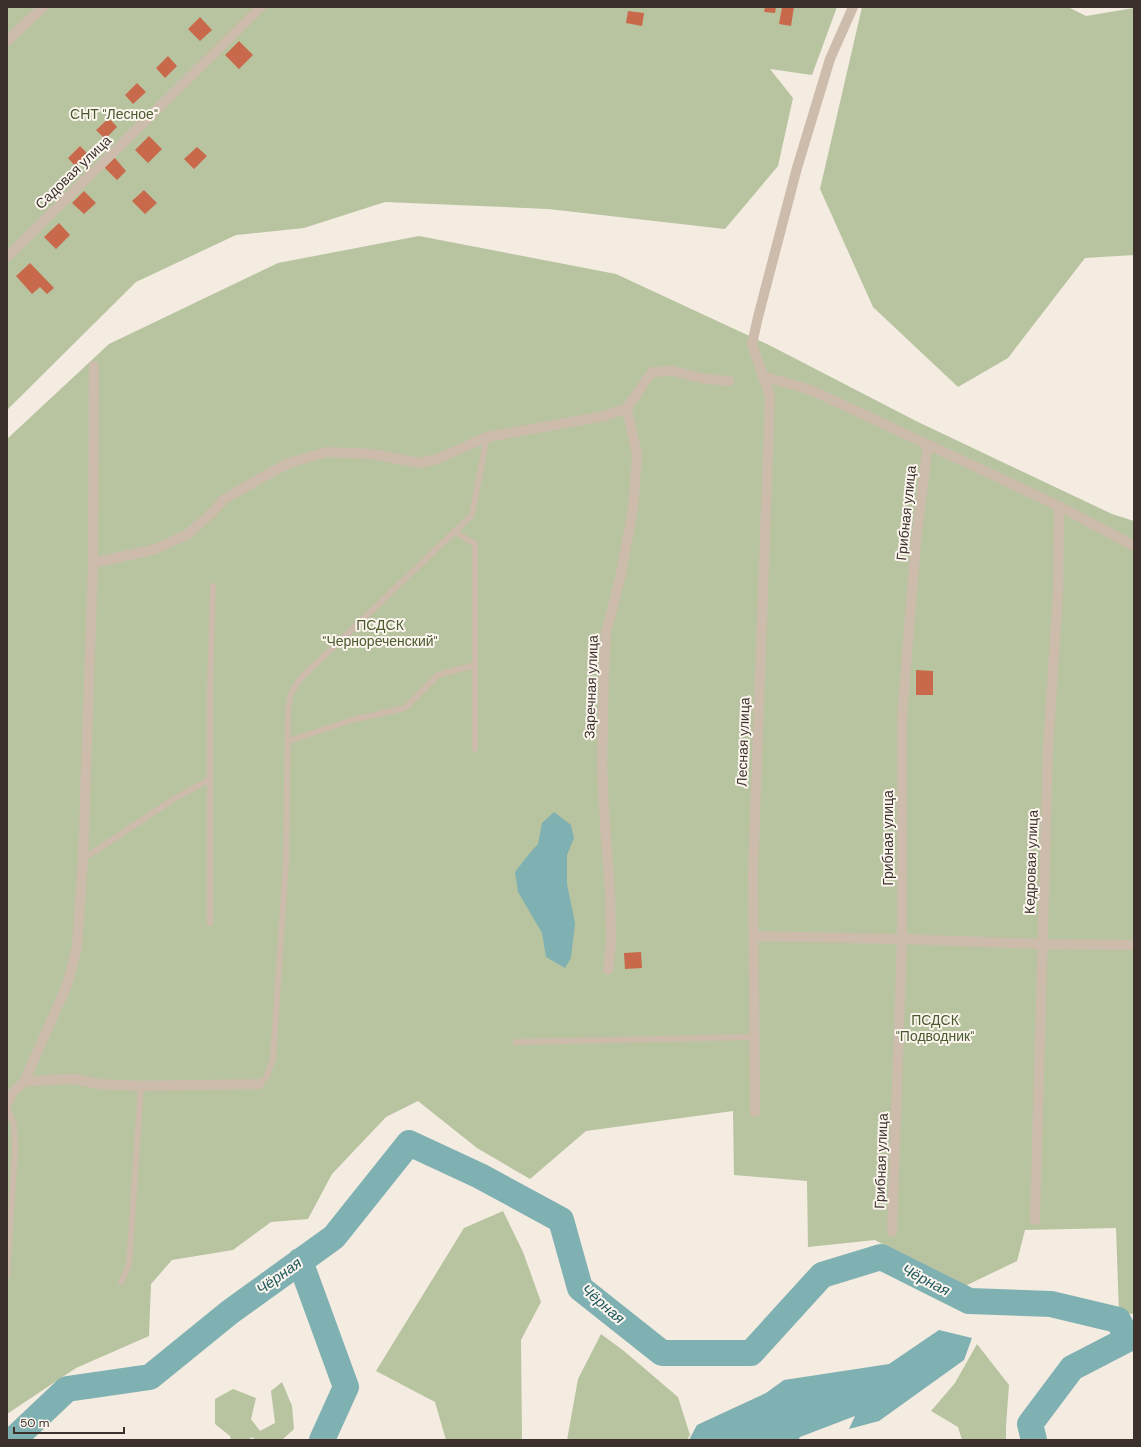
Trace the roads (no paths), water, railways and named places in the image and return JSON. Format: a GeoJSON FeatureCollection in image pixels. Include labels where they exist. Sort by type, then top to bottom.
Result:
{"type":"FeatureCollection","features":[{"type":"Feature","properties":{"kind":"street"},"geometry":{"type":"LineString","coordinates":[[7,41],[43,7]]}},
{"type":"Feature","properties":{"kind":"street","name":"Садовая улица"},"geometry":{"type":"LineString","coordinates":[[7,257],[261,7]]}},
{"type":"Feature","properties":{"kind":"street","name":"Лесная улица"},"geometry":{"type":"LineString","coordinates":[[755,1112],[753,872],[770,396],[752,344],[797,168],[830,59],[854,7]]}},
{"type":"Feature","properties":{"kind":"street"},"geometry":{"type":"LineString","coordinates":[[7,1104],[14,1091],[24,1082],[67,985],[78,947],[83,859],[93,563],[94,366]]}},
{"type":"Feature","properties":{"kind":"street"},"geometry":{"type":"LineString","coordinates":[[93,563],[156,549],[188,534],[213,512],[223,500],[289,463],[327,452],[372,454],[418,463],[437,459],[487,437],[605,416],[627,408],[652,372],[672,371],[705,379],[729,381]]}},
{"type":"Feature","properties":{"kind":"street"},"geometry":{"type":"LineString","coordinates":[[762,376],[811,390],[1059,506],[1134,546]]}},
{"type":"Feature","properties":{"kind":"street","name":"Заречная улица"},"geometry":{"type":"LineString","coordinates":[[608,970],[611,942],[610,892],[602,765],[604,676],[606,633],[620,579],[633,509],[637,455],[627,408]]}},
{"type":"Feature","properties":{"kind":"street","name":"Грибная улица"},"geometry":{"type":"LineString","coordinates":[[892,1232],[902,939],[902,718],[916,540],[928,444]]}},
{"type":"Feature","properties":{"kind":"street","name":"Кедровая улица"},"geometry":{"type":"LineString","coordinates":[[1035,1220],[1048,747],[1058,593],[1059,506]]}},
{"type":"Feature","properties":{"kind":"street"},"geometry":{"type":"LineString","coordinates":[[754,936],[1134,945]]}},
{"type":"Feature","properties":{"kind":"street"},"geometry":{"type":"LineString","coordinates":[[24,1082],[74,1080],[99,1084],[141,1086],[259,1084]]}},
{"type":"Feature","properties":{"kind":"lane"},"geometry":{"type":"LineString","coordinates":[[259,1084],[268,1076],[273,1059],[286,862],[288,709],[291,693],[301,678],[472,515],[487,437]]}},
{"type":"Feature","properties":{"kind":"lane"},"geometry":{"type":"LineString","coordinates":[[454,531],[475,544],[475,749]]}},
{"type":"Feature","properties":{"kind":"lane"},"geometry":{"type":"LineString","coordinates":[[210,923],[210,685],[213,586]]}},
{"type":"Feature","properties":{"kind":"lane"},"geometry":{"type":"LineString","coordinates":[[288,741],[352,720],[405,708],[438,675],[475,665]]}},
{"type":"Feature","properties":{"kind":"lane"},"geometry":{"type":"LineString","coordinates":[[83,859],[174,798],[210,779]]}},
{"type":"Feature","properties":{"kind":"lane"},"geometry":{"type":"LineString","coordinates":[[516,1042],[755,1037]]}},
{"type":"Feature","properties":{"kind":"lane"},"geometry":{"type":"LineString","coordinates":[[121,1282],[129,1265],[141,1086]]}},
{"type":"Feature","properties":{"kind":"lane"},"geometry":{"type":"LineString","coordinates":[[7,1108],[14,1124],[15,1150],[7,1276]]}},
{"type":"Feature","properties":{"kind":"water"},"geometry":{"type":"Polygon","coordinates":[[[554,812],[571,825],[574,838],[567,855],[567,884],[575,923],[571,958],[565,968],[546,957],[542,933],[518,892],[515,872],[538,844],[542,823],[554,812]]]}},
{"type":"Feature","properties":{"kind":"water"},"geometry":{"type":"Polygon","coordinates":[[[939,1330],[972,1338],[964,1360],[879,1421],[849,1429],[855,1416],[800,1437],[798,1440],[689,1440],[697,1425],[766,1393],[784,1380],[889,1364],[939,1330]]]}},
{"type":"Feature","properties":{"kind":"waterway","name":"Чёрная"},"geometry":{"type":"LineString","coordinates":[[13,1440],[67,1389],[150,1377],[230,1312],[334,1237],[409,1143],[480,1176],[561,1220],[580,1288],[662,1353],[751,1353],[822,1275],[881,1257],[969,1301],[1051,1304],[1118,1320],[1128,1339],[1072,1368],[1030,1424],[1034,1440]]}},
{"type":"Feature","properties":{"kind":"waterway"},"geometry":{"type":"LineString","coordinates":[[300,1261],[346,1387],[322,1440]]}},
{"type":"Feature","properties":{"kind":"park label","name":"СНТ \"Лесное\""},"geometry":{"type":"Point","coordinates":[114,114]}},
{"type":"Feature","properties":{"kind":"park label","name":"ПСДСК \"Чернореченский\""},"geometry":{"type":"Point","coordinates":[380,634]}},
{"type":"Feature","properties":{"kind":"park label","name":"ПСДСК \"Подводник\""},"geometry":{"type":"Point","coordinates":[935,1028]}}]}
